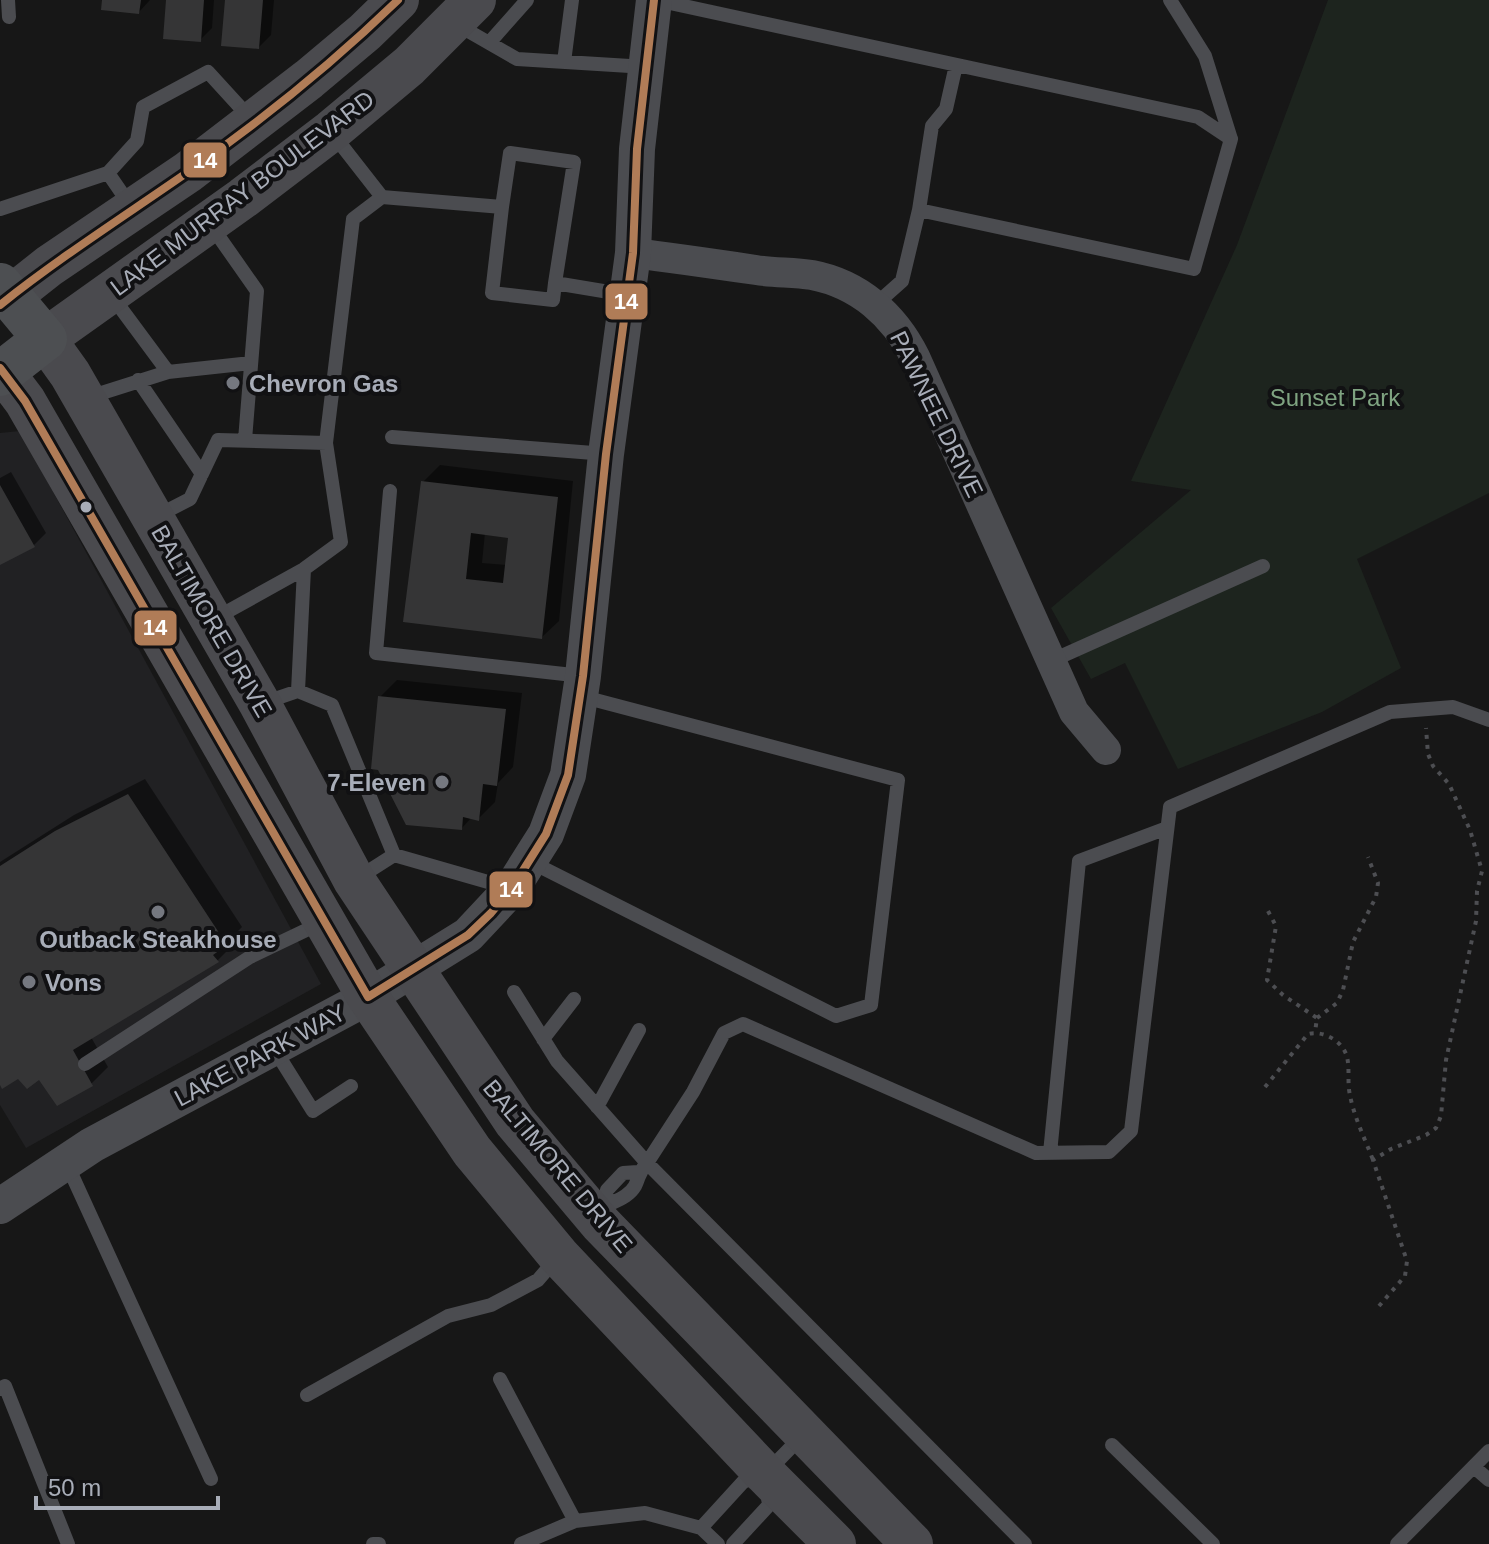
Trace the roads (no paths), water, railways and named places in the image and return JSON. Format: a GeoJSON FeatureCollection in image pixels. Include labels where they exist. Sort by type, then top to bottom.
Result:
{"type":"FeatureCollection","features":[{"type":"Feature","properties":{"kind":"main road","name":"LAKE MURRAY BOULEVARD"},"geometry":{"type":"LineString","coordinates":[[4,295],[188,172],[331,60],[398,0]]}},
{"type":"Feature","properties":{"kind":"main road","name":"LAKE MURRAY BOULEVARD"},"geometry":{"type":"LineString","coordinates":[[1,371],[331,131],[409,66],[464,11]]}},
{"type":"Feature","properties":{"kind":"main road","name":"BALTIMORE DRIVE"},"geometry":{"type":"LineString","coordinates":[[4,295],[45,339],[84,399],[212,621],[279,697],[354,880],[515,1122],[803,1434],[912,1544]]}},
{"type":"Feature","properties":{"kind":"main road"},"geometry":{"type":"LineString","coordinates":[[1,371],[25,401],[368,997],[472,1151],[559,1256],[835,1544]]}},
{"type":"Feature","properties":{"kind":"street","name":"LAKE PARK WAY"},"geometry":{"type":"LineString","coordinates":[[0,1206],[92,1145],[413,971],[468,935],[521,875],[558,805],[568,775],[633,253],[637,149],[655,0]]}},
{"type":"Feature","properties":{"kind":"street","name":"PAWNEE DRIVE"},"geometry":{"type":"LineString","coordinates":[[633,253],[815,276],[852,289],[875,305],[896,326],[915,357],[1074,712],[1106,750]]}},
{"type":"Feature","properties":{"kind":"street"},"geometry":{"type":"LineString","coordinates":[[559,1256],[599,1210]]}},
{"type":"Feature","properties":{"kind":"lane"},"geometry":{"type":"LineString","coordinates":[[8,0],[9,17]]}},
{"type":"Feature","properties":{"kind":"lane"},"geometry":{"type":"LineString","coordinates":[[489,43],[527,0]]}},
{"type":"Feature","properties":{"kind":"lane"},"geometry":{"type":"LineString","coordinates":[[564,62],[572,0]]}},
{"type":"Feature","properties":{"kind":"lane"},"geometry":{"type":"LineString","coordinates":[[655,0],[1198,117],[1231,139]]}},
{"type":"Feature","properties":{"kind":"lane"},"geometry":{"type":"LineString","coordinates":[[919,210],[1194,269],[1231,139],[1205,56],[1170,0]]}},
{"type":"Feature","properties":{"kind":"lane"},"geometry":{"type":"LineString","coordinates":[[464,11],[489,43],[517,59],[646,67]]}},
{"type":"Feature","properties":{"kind":"lane"},"geometry":{"type":"LineString","coordinates":[[875,305],[902,281],[919,210],[932,126],[946,109],[956,65]]}},
{"type":"Feature","properties":{"kind":"lane"},"geometry":{"type":"LineString","coordinates":[[0,209],[108,173],[137,141],[143,107],[208,72],[253,121]]}},
{"type":"Feature","properties":{"kind":"lane"},"geometry":{"type":"LineString","coordinates":[[331,131],[382,197]]}},
{"type":"Feature","properties":{"kind":"lane"},"geometry":{"type":"LineString","coordinates":[[510,153],[574,162],[553,300],[492,293],[502,207],[510,153]]}},
{"type":"Feature","properties":{"kind":"lane"},"geometry":{"type":"LineString","coordinates":[[108,173],[133,209]]}},
{"type":"Feature","properties":{"kind":"lane"},"geometry":{"type":"LineString","coordinates":[[212,621],[304,569],[341,542],[326,443],[353,219],[382,197],[502,207]]}},
{"type":"Feature","properties":{"kind":"lane"},"geometry":{"type":"LineString","coordinates":[[208,223],[257,291],[245,440]]}},
{"type":"Feature","properties":{"kind":"lane"},"geometry":{"type":"LineString","coordinates":[[555,283],[627,295]]}},
{"type":"Feature","properties":{"kind":"lane"},"geometry":{"type":"LineString","coordinates":[[109,292],[168,372]]}},
{"type":"Feature","properties":{"kind":"lane"},"geometry":{"type":"LineString","coordinates":[[84,399],[168,372],[251,363]]}},
{"type":"Feature","properties":{"kind":"lane"},"geometry":{"type":"LineString","coordinates":[[138,380],[202,474]]}},
{"type":"Feature","properties":{"kind":"lane"},"geometry":{"type":"LineString","coordinates":[[392,437],[606,454]]}},
{"type":"Feature","properties":{"kind":"lane"},"geometry":{"type":"LineString","coordinates":[[153,518],[190,499],[218,440],[326,443]]}},
{"type":"Feature","properties":{"kind":"lane"},"geometry":{"type":"LineString","coordinates":[[354,880],[394,855],[521,875],[836,1016],[871,1005],[898,780],[581,686],[376,653],[390,491]]}},
{"type":"Feature","properties":{"kind":"lane"},"geometry":{"type":"LineString","coordinates":[[1053,660],[1263,566]]}},
{"type":"Feature","properties":{"kind":"lane"},"geometry":{"type":"LineString","coordinates":[[304,569],[279,697],[332,705],[394,855]]}},
{"type":"Feature","properties":{"kind":"lane"},"geometry":{"type":"LineString","coordinates":[[599,1210],[620,1200],[635,1186],[643,1168],[658,1150],[693,1092],[724,1033],[743,1024],[1036,1153],[1109,1152],[1131,1131],[1170,807],[1390,712],[1453,707],[1489,720]]}},
{"type":"Feature","properties":{"kind":"lane"},"geometry":{"type":"LineString","coordinates":[[1050,1153],[1079,861],[1167,828]]}},
{"type":"Feature","properties":{"kind":"lane"},"geometry":{"type":"LineString","coordinates":[[85,1064],[250,957],[325,921]]}},
{"type":"Feature","properties":{"kind":"lane"},"geometry":{"type":"LineString","coordinates":[[514,992],[557,1061],[643,1168],[1025,1544]]}},
{"type":"Feature","properties":{"kind":"lane"},"geometry":{"type":"LineString","coordinates":[[543,1039],[574,999]]}},
{"type":"Feature","properties":{"kind":"lane"},"geometry":{"type":"LineString","coordinates":[[597,1107],[639,1030]]}},
{"type":"Feature","properties":{"kind":"lane"},"geometry":{"type":"LineString","coordinates":[[273,1047],[313,1111],[351,1086]]}},
{"type":"Feature","properties":{"kind":"lane"},"geometry":{"type":"LineString","coordinates":[[66,1162],[211,1479]]}},
{"type":"Feature","properties":{"kind":"lane"},"geometry":{"type":"LineString","coordinates":[[307,1395],[448,1316],[491,1305],[538,1280],[559,1256]]}},
{"type":"Feature","properties":{"kind":"lane"},"geometry":{"type":"LineString","coordinates":[[500,1379],[575,1521]]}},
{"type":"Feature","properties":{"kind":"lane"},"geometry":{"type":"LineString","coordinates":[[0,1389],[5,1386],[68,1544]]}},
{"type":"Feature","properties":{"kind":"lane"},"geometry":{"type":"LineString","coordinates":[[701,1528],[743,1482],[765,1474],[803,1434]]}},
{"type":"Feature","properties":{"kind":"lane"},"geometry":{"type":"LineString","coordinates":[[1112,1445],[1213,1544]]}},
{"type":"Feature","properties":{"kind":"lane"},"geometry":{"type":"LineString","coordinates":[[1397,1544],[1489,1451]]}},
{"type":"Feature","properties":{"kind":"lane"},"geometry":{"type":"LineString","coordinates":[[1474,1467],[1489,1480]]}},
{"type":"Feature","properties":{"kind":"lane"},"geometry":{"type":"LineString","coordinates":[[733,1544],[769,1505],[765,1474]]}},
{"type":"Feature","properties":{"kind":"lane"},"geometry":{"type":"LineString","coordinates":[[521,1544],[575,1521],[645,1513],[701,1528],[718,1544]]}},
{"type":"Feature","properties":{"kind":"lane"},"geometry":{"type":"LineString","coordinates":[[373,1544],[379,1544]]}},
{"type":"Feature","properties":{"kind":"place","name":"Chevron Gas"},"geometry":{"type":"Point","coordinates":[233,383]}},
{"type":"Feature","properties":{"kind":"place","name":"7-Eleven"},"geometry":{"type":"Point","coordinates":[442,782]}},
{"type":"Feature","properties":{"kind":"place","name":"Outback Steakhouse"},"geometry":{"type":"Point","coordinates":[158,912]}},
{"type":"Feature","properties":{"kind":"place","name":"Vons"},"geometry":{"type":"Point","coordinates":[29,982]}},
{"type":"Feature","properties":{"kind":"park label","name":"Sunset Park"},"geometry":{"type":"Point","coordinates":[1335,397]}}]}
